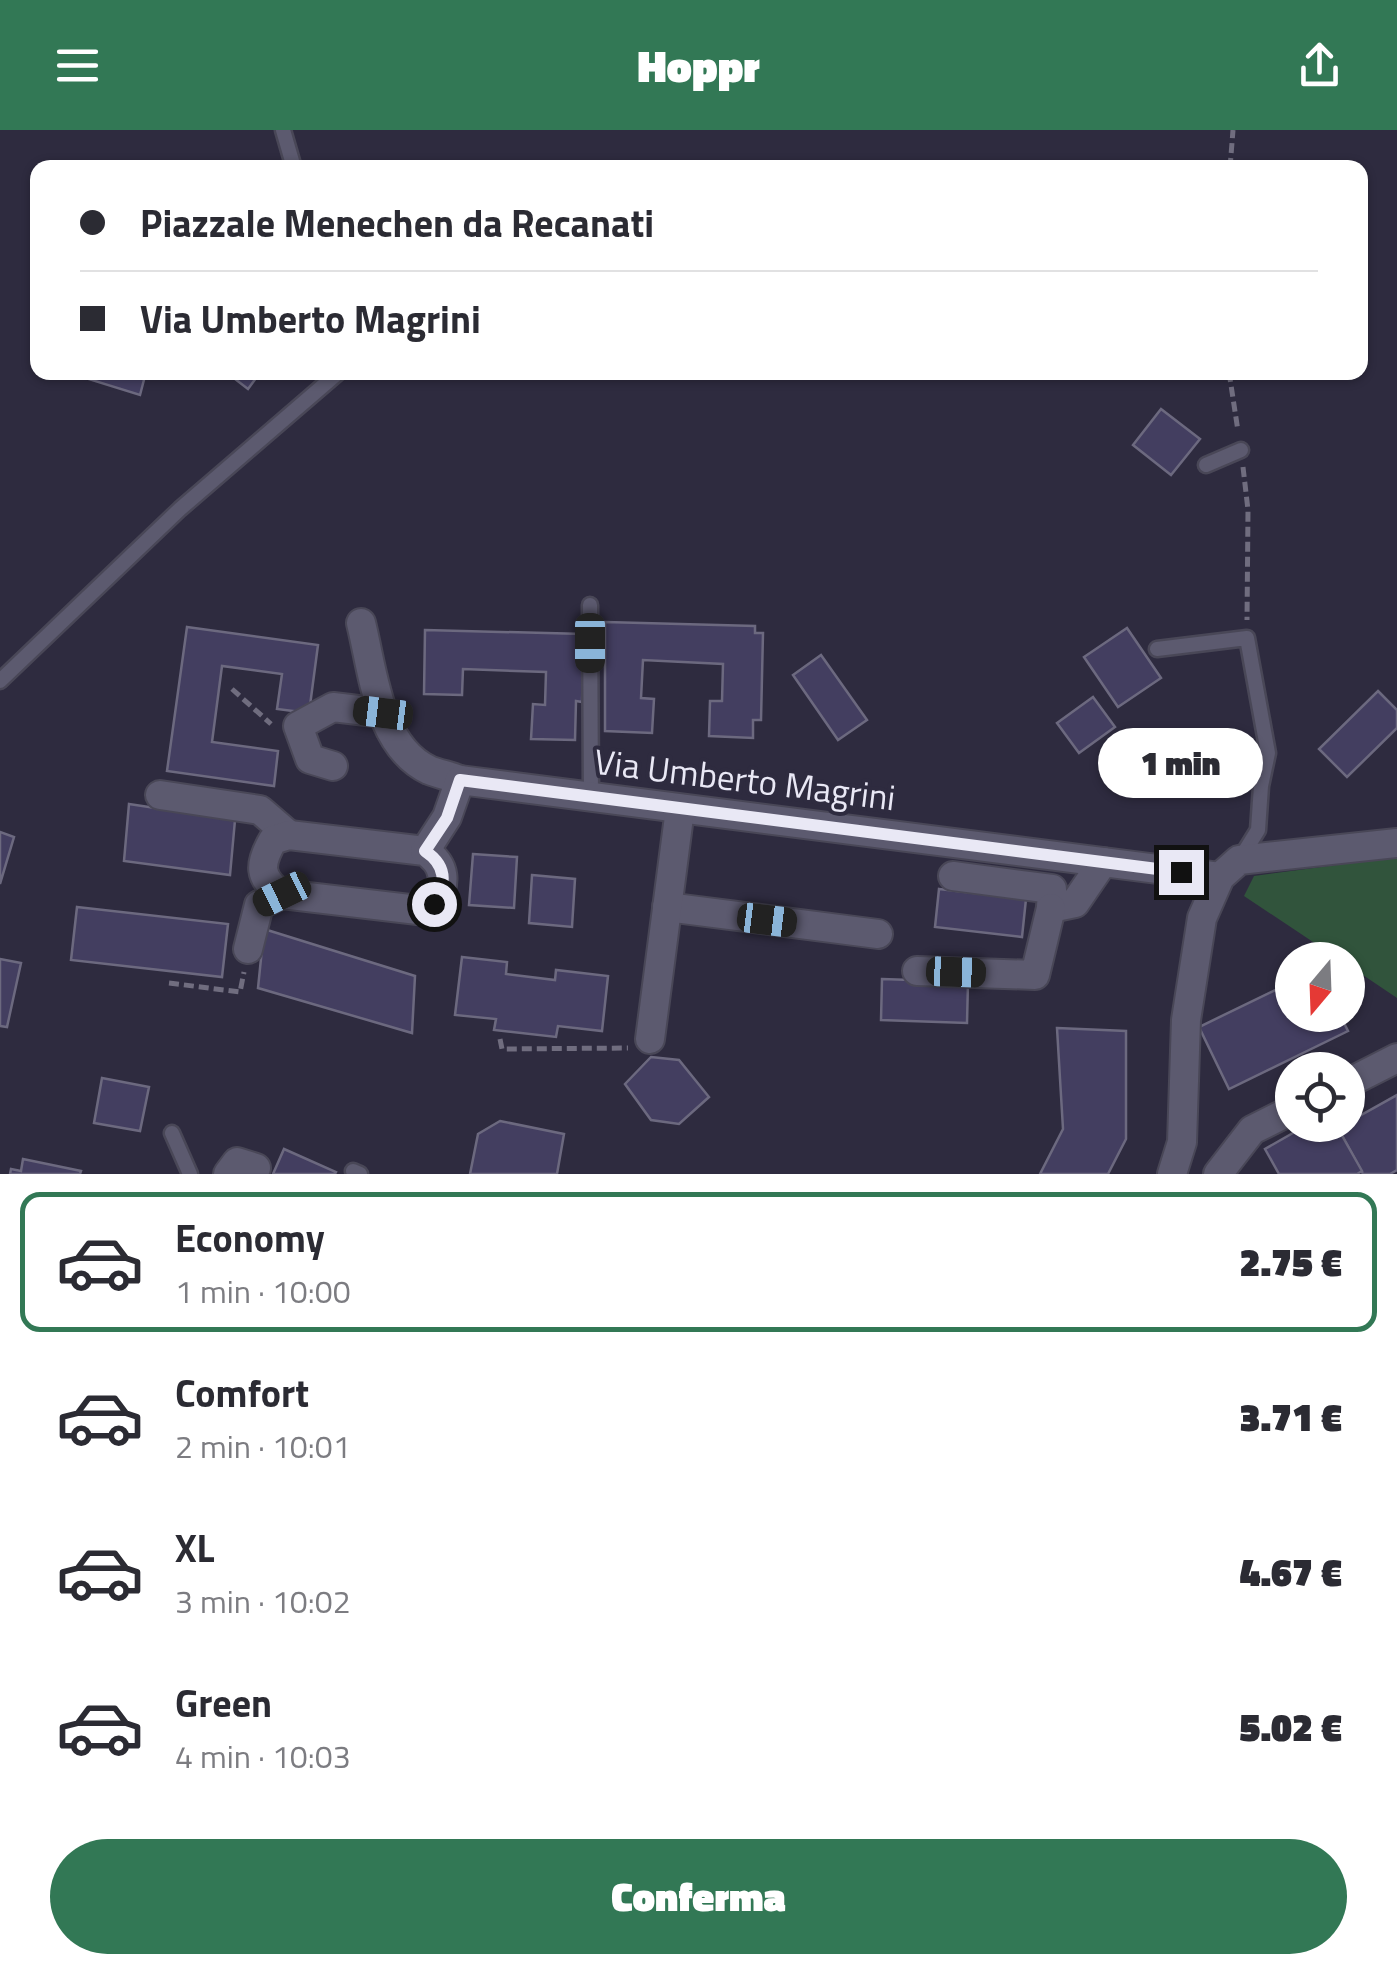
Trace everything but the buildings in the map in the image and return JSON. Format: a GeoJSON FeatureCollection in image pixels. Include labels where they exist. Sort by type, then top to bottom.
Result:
{"type":"FeatureCollection","features":[{"type":"Feature","properties":{"kind":"street","name":"Via Umberto Magrini"},"geometry":{"type":"LineString","coordinates":[[361,623],[383,713],[400,746],[426,768],[460,780],[1103,862],[1230,868],[1397,842]]}},
{"type":"Feature","properties":{"kind":"street"},"geometry":{"type":"LineString","coordinates":[[333,766],[310,759],[298,726],[333,707],[383,713]]}},
{"type":"Feature","properties":{"kind":"street"},"geometry":{"type":"LineString","coordinates":[[425,851],[447,818],[460,780]]}},
{"type":"Feature","properties":{"kind":"street"},"geometry":{"type":"LineString","coordinates":[[160,795],[260,810],[288,835]]}},
{"type":"Feature","properties":{"kind":"street"},"geometry":{"type":"LineString","coordinates":[[650,1038],[680,809]]}},
{"type":"Feature","properties":{"kind":"street"},"geometry":{"type":"LineString","coordinates":[[288,835],[425,851],[438,860],[444,875],[442,891],[434,904],[418,910],[282,894],[267,884],[262,870],[264,854],[273,840],[288,835]]}},
{"type":"Feature","properties":{"kind":"street"},"geometry":{"type":"LineString","coordinates":[[1052,908],[1075,904],[1103,862]]}},
{"type":"Feature","properties":{"kind":"street"},"geometry":{"type":"LineString","coordinates":[[1172,1174],[1182,1142],[1186,1020],[1202,918],[1230,868]]}},
{"type":"Feature","properties":{"kind":"street"},"geometry":{"type":"LineString","coordinates":[[917,971],[1035,975],[1052,908],[1052,889],[953,876]]}},
{"type":"Feature","properties":{"kind":"street"},"geometry":{"type":"LineString","coordinates":[[248,949],[259,905],[282,894]]}},
{"type":"Feature","properties":{"kind":"street"},"geometry":{"type":"LineString","coordinates":[[668,907],[878,934]]}},
{"type":"Feature","properties":{"kind":"street"},"geometry":{"type":"LineString","coordinates":[[1365,1074],[1397,1058]]}},
{"type":"Feature","properties":{"kind":"street"},"geometry":{"type":"LineString","coordinates":[[1218,1174],[1252,1130],[1275,1118]]}},
{"type":"Feature","properties":{"kind":"lane"},"geometry":{"type":"LineString","coordinates":[[282,130],[291,160]]}},
{"type":"Feature","properties":{"kind":"lane"},"geometry":{"type":"LineString","coordinates":[[0,681],[180,509],[330,380]]}},
{"type":"Feature","properties":{"kind":"lane"},"geometry":{"type":"LineString","coordinates":[[1206,466],[1241,450]]}},
{"type":"Feature","properties":{"kind":"lane"},"geometry":{"type":"LineString","coordinates":[[590,605],[591,798]]}},
{"type":"Feature","properties":{"kind":"lane"},"geometry":{"type":"LineString","coordinates":[[1157,649],[1247,638],[1268,754],[1258,830],[1230,868]]}},
{"type":"Feature","properties":{"kind":"lane"},"geometry":{"type":"LineString","coordinates":[[172,1133],[190,1174]]}},
{"type":"Feature","properties":{"kind":"path"},"geometry":{"type":"LineString","coordinates":[[1231,160],[1234,130]]}},
{"type":"Feature","properties":{"kind":"path"},"geometry":{"type":"LineString","coordinates":[[1230,380],[1248,510],[1247,638]]}},
{"type":"Feature","properties":{"kind":"path"},"geometry":{"type":"LineString","coordinates":[[169,983],[240,992],[248,949]]}},
{"type":"Feature","properties":{"kind":"path"},"geometry":{"type":"LineString","coordinates":[[500,1039],[502,1049],[641,1048],[650,1038]]}},
{"type":"Feature","properties":{"kind":"path"},"geometry":{"type":"LineString","coordinates":[[570,1039],[570,1048]]}},
{"type":"Feature","properties":{"kind":"green space"},"geometry":{"type":"Polygon","coordinates":[[[1397,857],[1397,998],[1365,976],[1365,942],[1313,942],[1244,896],[1254,876],[1397,857]]]}},
{"type":"Feature","properties":{"kind":"route"},"geometry":{"type":"LineString","coordinates":[[434,904],[442,891],[444,875],[438,860],[425,851],[447,818],[460,780],[1181,872]]}}]}
